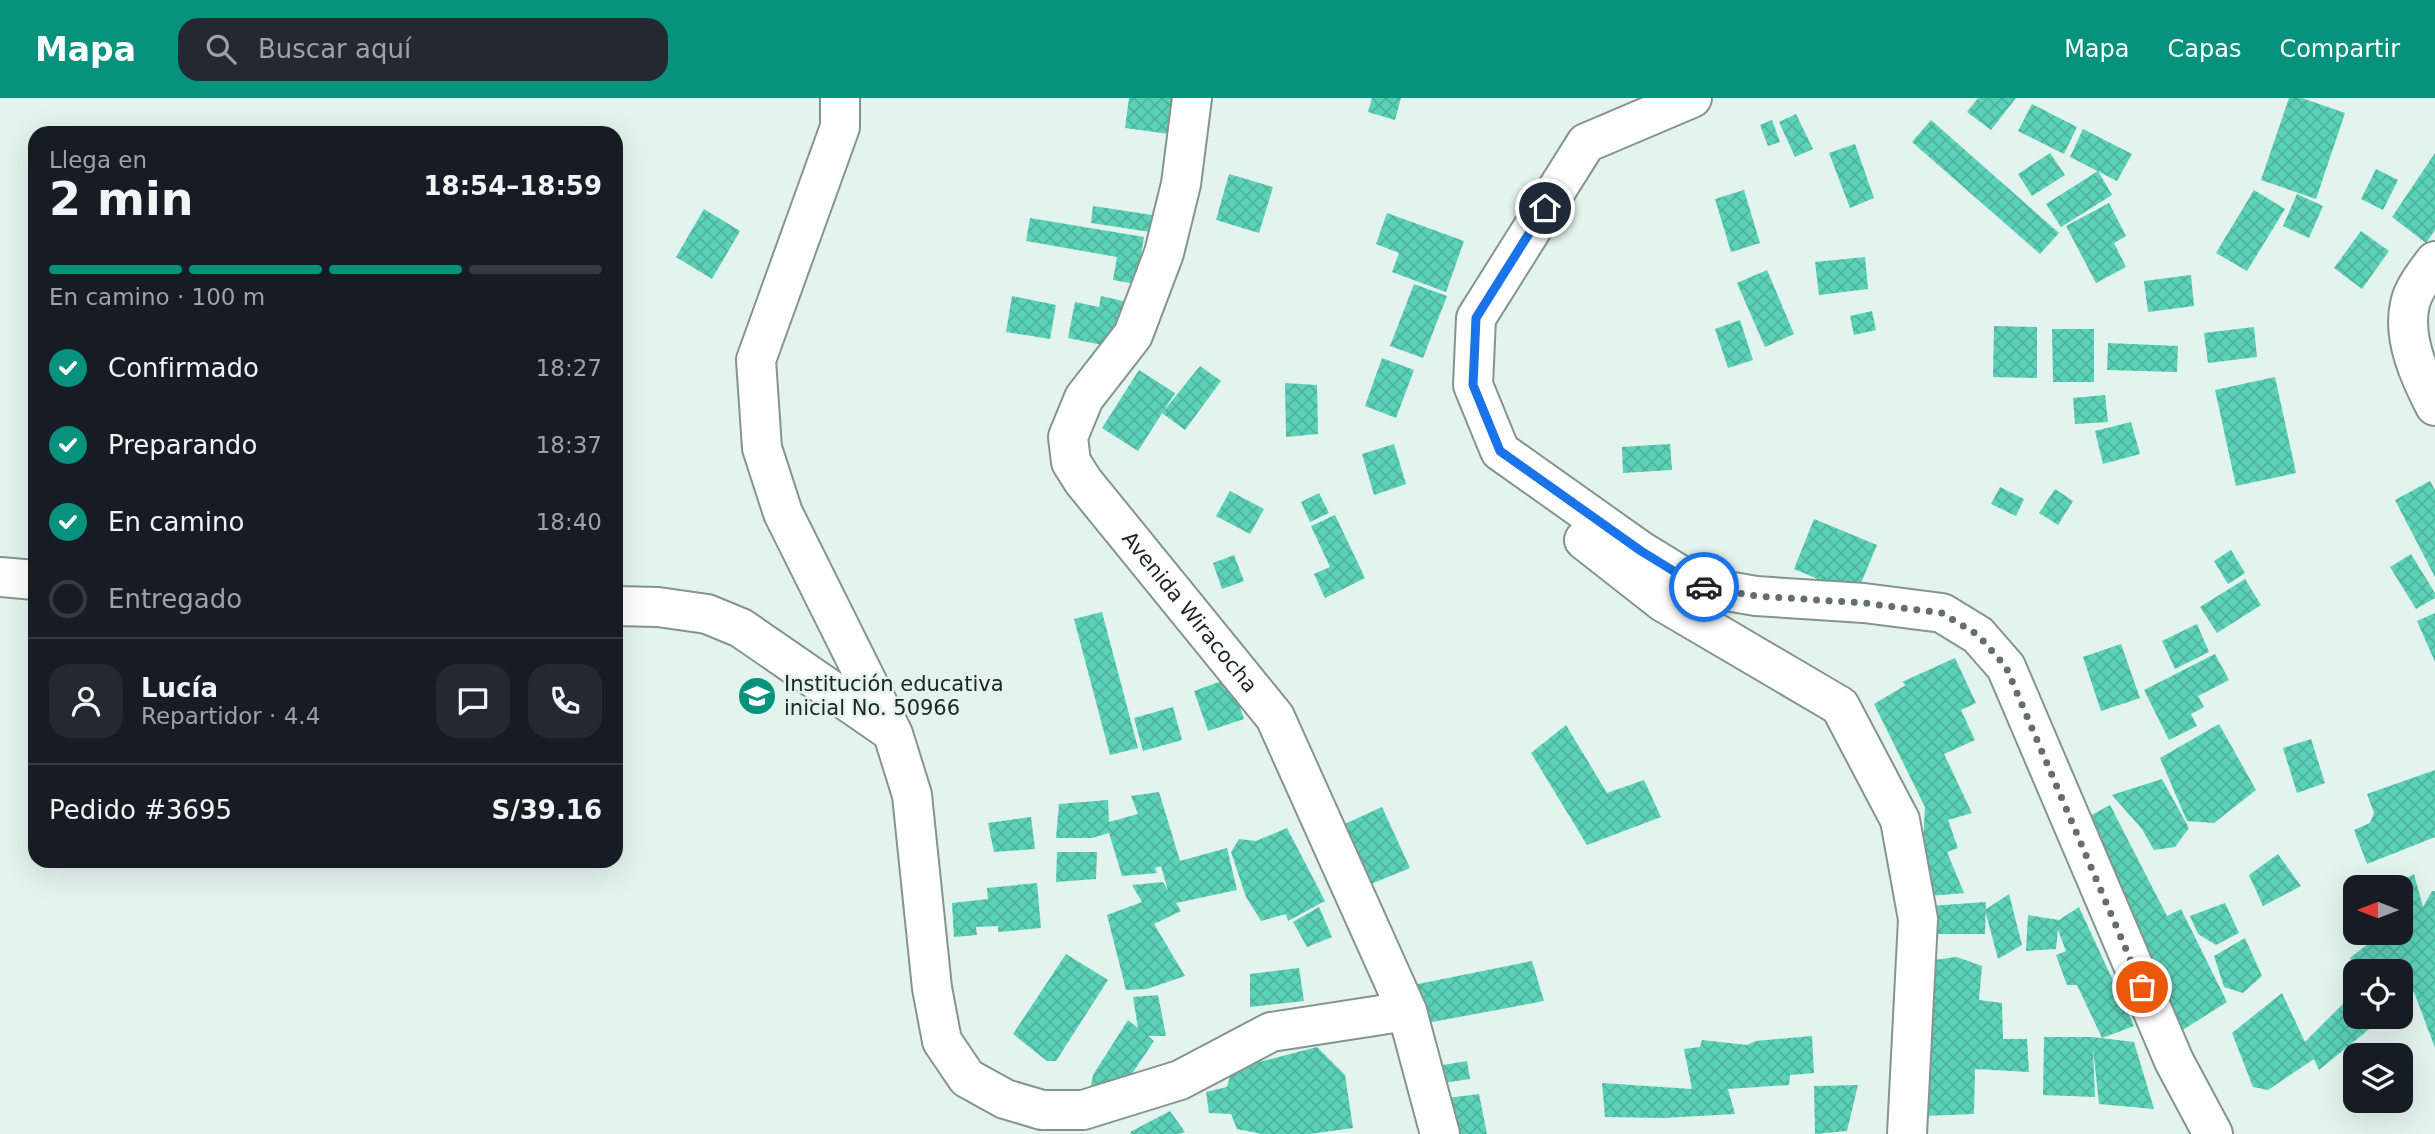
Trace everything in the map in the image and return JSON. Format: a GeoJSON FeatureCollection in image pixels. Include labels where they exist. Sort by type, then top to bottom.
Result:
{"type":"FeatureCollection","features":[{"type":"Feature","properties":{"kind":"street"},"geometry":{"type":"LineString","coordinates":[[840,98],[840,127],[756,360],[762,448],[783,513],[893,734],[912,795],[932,988],[942,1041],[967,1077],[1005,1099],[1042,1110],[1083,1110],[1180,1080],[1271,1032],[1407,1012]]}},
{"type":"Feature","properties":{"kind":"street","name":"Avenida Wiracocha"},"geometry":{"type":"LineString","coordinates":[[1192,98],[1181,184],[1164,253],[1133,335],[1084,398],[1068,437],[1071,463],[1275,717],[1407,1012],[1440,1134]]}},
{"type":"Feature","properties":{"kind":"street"},"geometry":{"type":"LineString","coordinates":[[1692,98],[1586,143],[1476,318],[1473,385],[1500,451],[1534,500],[1663,602],[1840,706],[1900,820],[1918,919],[1907,1134]]}},
{"type":"Feature","properties":{"kind":"street"},"geometry":{"type":"LineString","coordinates":[[2435,261],[2410,303],[2408,326],[2422,382],[2435,406]]}},
{"type":"Feature","properties":{"kind":"street"},"geometry":{"type":"LineString","coordinates":[[1500,451],[1641,551],[1698,586],[1756,596],[1864,603],[1942,613],[1978,635],[2006,667],[2174,1060],[2213,1134]]}},
{"type":"Feature","properties":{"kind":"street"},"geometry":{"type":"LineString","coordinates":[[0,577],[28,579]]}},
{"type":"Feature","properties":{"kind":"street"},"geometry":{"type":"LineString","coordinates":[[623,606],[658,607],[707,614],[741,628],[893,734]]}},
{"type":"Feature","properties":{"kind":"building"},"geometry":{"type":"Polygon","coordinates":[[[1129,98],[1182,98],[1177,135],[1125,128],[1129,98]]]}},
{"type":"Feature","properties":{"kind":"building"},"geometry":{"type":"Polygon","coordinates":[[[1372,98],[1401,98],[1395,120],[1368,112],[1372,98]]]}},
{"type":"Feature","properties":{"kind":"building"},"geometry":{"type":"Polygon","coordinates":[[[1978,98],[2016,98],[1991,130],[1967,112],[1978,98]]]}},
{"type":"Feature","properties":{"kind":"building"},"geometry":{"type":"Polygon","coordinates":[[[2289,98],[2302,98],[2345,113],[2316,199],[2261,180],[2289,98]]]}},
{"type":"Feature","properties":{"kind":"building"},"geometry":{"type":"Polygon","coordinates":[[[2032,104],[2077,127],[2064,154],[2018,131],[2032,104]]]}},
{"type":"Feature","properties":{"kind":"building"},"geometry":{"type":"Polygon","coordinates":[[[1796,114],[1813,149],[1795,157],[1779,122],[1796,114]]]}},
{"type":"Feature","properties":{"kind":"building"},"geometry":{"type":"Polygon","coordinates":[[[1772,120],[1780,142],[1768,146],[1760,125],[1772,120]]]}},
{"type":"Feature","properties":{"kind":"building"},"geometry":{"type":"Polygon","coordinates":[[[1931,120],[2059,233],[2040,254],[1912,142],[1931,120]]]}},
{"type":"Feature","properties":{"kind":"building"},"geometry":{"type":"Polygon","coordinates":[[[2083,129],[2132,154],[2117,181],[2070,157],[2083,129]]]}},
{"type":"Feature","properties":{"kind":"building"},"geometry":{"type":"Polygon","coordinates":[[[1855,144],[1874,198],[1850,208],[1829,153],[1855,144]]]}},
{"type":"Feature","properties":{"kind":"building"},"geometry":{"type":"Polygon","coordinates":[[[2050,153],[2065,175],[2032,196],[2018,174],[2050,153]]]}},
{"type":"Feature","properties":{"kind":"building"},"geometry":{"type":"Polygon","coordinates":[[[2435,153],[2435,230],[2426,243],[2392,217],[2435,153]]]}},
{"type":"Feature","properties":{"kind":"building"},"geometry":{"type":"Polygon","coordinates":[[[2376,169],[2398,180],[2383,210],[2361,199],[2376,169]]]}},
{"type":"Feature","properties":{"kind":"building"},"geometry":{"type":"Polygon","coordinates":[[[2098,171],[2112,195],[2061,227],[2046,204],[2098,171]]]}},
{"type":"Feature","properties":{"kind":"building"},"geometry":{"type":"Polygon","coordinates":[[[1229,174],[1273,187],[1259,233],[1216,220],[1229,174]]]}},
{"type":"Feature","properties":{"kind":"building"},"geometry":{"type":"Polygon","coordinates":[[[1744,190],[1760,243],[1731,252],[1715,199],[1744,190]]]}},
{"type":"Feature","properties":{"kind":"building"},"geometry":{"type":"Polygon","coordinates":[[[2254,190],[2285,209],[2247,271],[2216,253],[2254,190]]]}},
{"type":"Feature","properties":{"kind":"building"},"geometry":{"type":"Polygon","coordinates":[[[2297,194],[2323,206],[2309,238],[2283,226],[2297,194]]]}},
{"type":"Feature","properties":{"kind":"building"},"geometry":{"type":"Polygon","coordinates":[[[2109,203],[2126,236],[2114,243],[2126,267],[2096,283],[2066,226],[2109,203]]]}},
{"type":"Feature","properties":{"kind":"building"},"geometry":{"type":"Polygon","coordinates":[[[1093,206],[1159,216],[1157,233],[1091,223],[1093,206]]]}},
{"type":"Feature","properties":{"kind":"building"},"geometry":{"type":"Polygon","coordinates":[[[704,209],[740,231],[712,279],[676,257],[704,209]]]}},
{"type":"Feature","properties":{"kind":"building"},"geometry":{"type":"Polygon","coordinates":[[[1387,213],[1464,241],[1446,292],[1392,272],[1399,253],[1376,244],[1387,213]]]}},
{"type":"Feature","properties":{"kind":"building"},"geometry":{"type":"Polygon","coordinates":[[[1030,218],[1144,237],[1136,284],[1113,280],[1117,257],[1026,241],[1030,218]]]}},
{"type":"Feature","properties":{"kind":"building"},"geometry":{"type":"Polygon","coordinates":[[[2361,231],[2389,251],[2362,289],[2334,268],[2361,231]]]}},
{"type":"Feature","properties":{"kind":"building"},"geometry":{"type":"Polygon","coordinates":[[[1865,257],[1868,289],[1819,295],[1815,262],[1865,257]]]}},
{"type":"Feature","properties":{"kind":"building"},"geometry":{"type":"Polygon","coordinates":[[[1767,270],[1794,334],[1765,347],[1737,283],[1767,270]]]}},
{"type":"Feature","properties":{"kind":"building"},"geometry":{"type":"Polygon","coordinates":[[[2191,275],[2194,306],[2148,312],[2144,281],[2191,275]]]}},
{"type":"Feature","properties":{"kind":"building"},"geometry":{"type":"Polygon","coordinates":[[[1414,284],[1447,296],[1423,358],[1390,346],[1414,284]]]}},
{"type":"Feature","properties":{"kind":"building"},"geometry":{"type":"Polygon","coordinates":[[[1012,296],[1056,305],[1050,339],[1006,332],[1012,296]]]}},
{"type":"Feature","properties":{"kind":"building"},"geometry":{"type":"Polygon","coordinates":[[[1101,296],[1127,302],[1117,348],[1068,338],[1075,302],[1099,307],[1101,296]]]}},
{"type":"Feature","properties":{"kind":"building"},"geometry":{"type":"Polygon","coordinates":[[[1872,311],[1876,330],[1854,335],[1850,316],[1872,311]]]}},
{"type":"Feature","properties":{"kind":"building"},"geometry":{"type":"Polygon","coordinates":[[[1740,320],[1753,360],[1728,368],[1715,329],[1740,320]]]}},
{"type":"Feature","properties":{"kind":"building"},"geometry":{"type":"Polygon","coordinates":[[[1994,326],[2037,327],[2037,378],[1993,377],[1994,326]]]}},
{"type":"Feature","properties":{"kind":"building"},"geometry":{"type":"Polygon","coordinates":[[[2254,327],[2257,357],[2208,363],[2204,333],[2254,327]]]}},
{"type":"Feature","properties":{"kind":"building"},"geometry":{"type":"Polygon","coordinates":[[[2052,329],[2094,329],[2094,382],[2053,382],[2052,329]]]}},
{"type":"Feature","properties":{"kind":"building"},"geometry":{"type":"Polygon","coordinates":[[[2108,343],[2178,346],[2177,372],[2107,370],[2108,343]]]}},
{"type":"Feature","properties":{"kind":"building"},"geometry":{"type":"Polygon","coordinates":[[[1382,358],[1414,370],[1396,418],[1365,406],[1382,358]]]}},
{"type":"Feature","properties":{"kind":"building"},"geometry":{"type":"Polygon","coordinates":[[[1200,366],[1221,381],[1185,430],[1162,413],[1200,366]]]}},
{"type":"Feature","properties":{"kind":"building"},"geometry":{"type":"Polygon","coordinates":[[[1139,370],[1175,393],[1138,451],[1102,428],[1139,370]]]}},
{"type":"Feature","properties":{"kind":"building"},"geometry":{"type":"Polygon","coordinates":[[[2275,377],[2296,473],[2236,486],[2215,390],[2275,377]]]}},
{"type":"Feature","properties":{"kind":"building"},"geometry":{"type":"Polygon","coordinates":[[[1285,383],[1317,385],[1318,434],[1286,437],[1285,383]]]}},
{"type":"Feature","properties":{"kind":"building"},"geometry":{"type":"Polygon","coordinates":[[[2105,395],[2108,422],[2075,424],[2073,398],[2105,395]]]}},
{"type":"Feature","properties":{"kind":"building"},"geometry":{"type":"Polygon","coordinates":[[[2131,422],[2140,454],[2103,464],[2095,431],[2131,422]]]}},
{"type":"Feature","properties":{"kind":"building"},"geometry":{"type":"Polygon","coordinates":[[[1394,444],[1406,484],[1374,495],[1362,454],[1394,444]]]}},
{"type":"Feature","properties":{"kind":"building"},"geometry":{"type":"Polygon","coordinates":[[[1670,444],[1672,470],[1623,473],[1622,447],[1670,444]]]}},
{"type":"Feature","properties":{"kind":"building"},"geometry":{"type":"Polygon","coordinates":[[[2430,481],[2435,490],[2435,577],[2395,500],[2430,481]]]}},
{"type":"Feature","properties":{"kind":"building"},"geometry":{"type":"Polygon","coordinates":[[[2000,487],[2024,499],[2016,516],[1991,504],[2000,487]]]}},
{"type":"Feature","properties":{"kind":"building"},"geometry":{"type":"Polygon","coordinates":[[[2055,489],[2073,501],[2058,525],[2039,513],[2055,489]]]}},
{"type":"Feature","properties":{"kind":"building"},"geometry":{"type":"Polygon","coordinates":[[[1230,491],[1264,509],[1250,534],[1216,516],[1230,491]]]}},
{"type":"Feature","properties":{"kind":"building"},"geometry":{"type":"Polygon","coordinates":[[[1319,493],[1329,513],[1310,522],[1301,502],[1319,493]]]}},
{"type":"Feature","properties":{"kind":"building"},"geometry":{"type":"Polygon","coordinates":[[[1335,515],[1365,578],[1325,598],[1314,574],[1330,567],[1311,526],[1335,515]]]}},
{"type":"Feature","properties":{"kind":"building"},"geometry":{"type":"Polygon","coordinates":[[[1814,519],[1877,545],[1856,595],[1794,569],[1814,519]]]}},
{"type":"Feature","properties":{"kind":"building"},"geometry":{"type":"Polygon","coordinates":[[[2231,550],[2245,573],[2228,584],[2214,561],[2231,550]]]}},
{"type":"Feature","properties":{"kind":"building"},"geometry":{"type":"Polygon","coordinates":[[[2411,554],[2435,593],[2435,598],[2416,609],[2390,567],[2411,554]]]}},
{"type":"Feature","properties":{"kind":"building"},"geometry":{"type":"Polygon","coordinates":[[[1234,555],[1244,581],[1222,589],[1213,563],[1234,555]]]}},
{"type":"Feature","properties":{"kind":"building"},"geometry":{"type":"Polygon","coordinates":[[[2245,579],[2261,605],[2217,633],[2200,607],[2245,579]]]}},
{"type":"Feature","properties":{"kind":"building"},"geometry":{"type":"Polygon","coordinates":[[[1102,612],[1138,748],[1110,755],[1074,619],[1102,612]]]}},
{"type":"Feature","properties":{"kind":"building"},"geometry":{"type":"Polygon","coordinates":[[[2435,613],[2435,662],[2417,621],[2435,613]]]}},
{"type":"Feature","properties":{"kind":"building"},"geometry":{"type":"Polygon","coordinates":[[[2197,624],[2209,652],[2175,669],[2162,641],[2197,624]]]}},
{"type":"Feature","properties":{"kind":"building"},"geometry":{"type":"Polygon","coordinates":[[[2121,644],[2140,698],[2101,711],[2083,657],[2121,644]]]}},
{"type":"Feature","properties":{"kind":"building"},"geometry":{"type":"Polygon","coordinates":[[[2215,654],[2229,680],[2198,696],[2204,707],[2191,714],[2197,726],[2169,740],[2144,690],[2215,654]]]}},
{"type":"Feature","properties":{"kind":"building"},"geometry":{"type":"Polygon","coordinates":[[[1955,658],[1976,703],[1961,710],[1975,740],[1944,754],[1972,813],[1948,820],[1958,848],[1947,852],[1964,893],[1930,896],[1922,859],[1925,807],[1874,704],[1906,685],[1902,682],[1955,658]]]}},
{"type":"Feature","properties":{"kind":"building"},"geometry":{"type":"Polygon","coordinates":[[[1230,678],[1244,719],[1208,731],[1194,691],[1230,678]]]}},
{"type":"Feature","properties":{"kind":"building"},"geometry":{"type":"Polygon","coordinates":[[[1173,707],[1182,740],[1143,751],[1134,718],[1173,707]]]}},
{"type":"Feature","properties":{"kind":"building"},"geometry":{"type":"Polygon","coordinates":[[[2219,724],[2256,790],[2214,823],[2187,821],[2160,758],[2219,724]]]}},
{"type":"Feature","properties":{"kind":"building"},"geometry":{"type":"Polygon","coordinates":[[[1566,725],[1607,793],[1644,780],[1661,817],[1587,845],[1531,753],[1566,725]]]}},
{"type":"Feature","properties":{"kind":"building"},"geometry":{"type":"Polygon","coordinates":[[[2311,739],[2325,783],[2297,793],[2283,748],[2311,739]]]}},
{"type":"Feature","properties":{"kind":"building"},"geometry":{"type":"Polygon","coordinates":[[[2435,770],[2435,837],[2367,864],[2354,830],[2370,823],[2374,813],[2367,794],[2435,770]]]}},
{"type":"Feature","properties":{"kind":"building"},"geometry":{"type":"Polygon","coordinates":[[[2162,779],[2189,828],[2175,847],[2154,850],[2142,829],[2112,795],[2162,779]]]}},
{"type":"Feature","properties":{"kind":"building"},"geometry":{"type":"Polygon","coordinates":[[[1159,792],[1180,861],[1227,848],[1237,890],[1176,903],[1181,911],[1154,924],[1185,976],[1147,989],[1126,990],[1107,915],[1142,902],[1132,885],[1163,882],[1168,891],[1161,866],[1155,868],[1157,873],[1122,876],[1109,833],[1092,838],[1056,838],[1059,804],[1108,800],[1109,822],[1138,814],[1131,796],[1159,792]]]}},
{"type":"Feature","properties":{"kind":"building"},"geometry":{"type":"Polygon","coordinates":[[[2110,805],[2167,916],[2181,909],[2227,1002],[2178,1033],[2077,823],[2110,805]]]}},
{"type":"Feature","properties":{"kind":"building"},"geometry":{"type":"Polygon","coordinates":[[[1382,807],[1410,868],[1366,886],[1338,827],[1382,807]]]}},
{"type":"Feature","properties":{"kind":"building"},"geometry":{"type":"Polygon","coordinates":[[[1031,817],[1035,849],[994,852],[988,823],[1031,817]]]}},
{"type":"Feature","properties":{"kind":"building"},"geometry":{"type":"Polygon","coordinates":[[[1287,828],[1325,901],[1288,921],[1286,914],[1261,921],[1246,897],[1231,852],[1239,839],[1256,841],[1287,828]]]}},
{"type":"Feature","properties":{"kind":"building"},"geometry":{"type":"Polygon","coordinates":[[[1057,852],[1097,852],[1096,879],[1056,882],[1057,852]]]}},
{"type":"Feature","properties":{"kind":"building"},"geometry":{"type":"Polygon","coordinates":[[[2278,854],[2301,886],[2263,906],[2249,875],[2278,854]]]}},
{"type":"Feature","properties":{"kind":"building"},"geometry":{"type":"Polygon","coordinates":[[[2412,875],[2423,907],[2432,891],[2435,891],[2435,1048],[2413,993],[2413,959],[2350,958],[2367,945],[2413,945],[2412,875]]]}},
{"type":"Feature","properties":{"kind":"building"},"geometry":{"type":"Polygon","coordinates":[[[1037,883],[1041,928],[998,932],[998,926],[976,927],[977,935],[954,937],[952,903],[988,899],[987,888],[1037,883]]]}},
{"type":"Feature","properties":{"kind":"building"},"geometry":{"type":"Polygon","coordinates":[[[2009,894],[2022,945],[1998,959],[1985,910],[2009,894]]]}},
{"type":"Feature","properties":{"kind":"building"},"geometry":{"type":"Polygon","coordinates":[[[1986,902],[1985,934],[1930,934],[1930,906],[1986,902]]]}},
{"type":"Feature","properties":{"kind":"building"},"geometry":{"type":"Polygon","coordinates":[[[2225,903],[2239,933],[2216,945],[2198,934],[2190,916],[2225,903]]]}},
{"type":"Feature","properties":{"kind":"building"},"geometry":{"type":"Polygon","coordinates":[[[1319,907],[1332,937],[1307,947],[1293,922],[1319,907]]]}},
{"type":"Feature","properties":{"kind":"building"},"geometry":{"type":"Polygon","coordinates":[[[2079,907],[2134,1026],[2102,1038],[2077,985],[2067,985],[2056,955],[2066,951],[2058,930],[2056,949],[2026,951],[2028,915],[2059,920],[2079,907]]]}},
{"type":"Feature","properties":{"kind":"building"},"geometry":{"type":"Polygon","coordinates":[[[2245,938],[2262,976],[2243,993],[2224,987],[2214,956],[2245,938]]]}},
{"type":"Feature","properties":{"kind":"building"},"geometry":{"type":"Polygon","coordinates":[[[1066,954],[1108,980],[1056,1061],[1047,1061],[1013,1034],[1066,954]]]}},
{"type":"Feature","properties":{"kind":"building"},"geometry":{"type":"Polygon","coordinates":[[[1957,957],[1982,966],[1979,1000],[2002,1003],[2003,1039],[2027,1039],[2029,1072],[1975,1069],[1974,1114],[1923,1116],[1926,961],[1957,957]]]}},
{"type":"Feature","properties":{"kind":"building"},"geometry":{"type":"Polygon","coordinates":[[[1532,961],[1544,1001],[1427,1023],[1413,985],[1532,961]]]}},
{"type":"Feature","properties":{"kind":"building"},"geometry":{"type":"Polygon","coordinates":[[[1299,968],[1304,1001],[1250,1007],[1250,974],[1299,968]]]}},
{"type":"Feature","properties":{"kind":"building"},"geometry":{"type":"Polygon","coordinates":[[[2282,993],[2305,1042],[2343,1004],[2343,1029],[2369,1029],[2352,1043],[2343,1043],[2343,1050],[2319,1070],[2314,1059],[2268,1090],[2253,1087],[2232,1033],[2282,993]]]}},
{"type":"Feature","properties":{"kind":"building"},"geometry":{"type":"Polygon","coordinates":[[[1158,995],[1166,1036],[1148,1036],[1154,1041],[1121,1090],[1089,1095],[1093,1075],[1128,1020],[1138,1028],[1133,997],[1158,995]]]}},
{"type":"Feature","properties":{"kind":"building"},"geometry":{"type":"Polygon","coordinates":[[[1812,1036],[1814,1073],[1790,1075],[1789,1085],[1728,1089],[1735,1114],[1663,1118],[1605,1117],[1602,1083],[1692,1089],[1684,1049],[1700,1047],[1702,1040],[1747,1045],[1756,1041],[1812,1036]]]}},
{"type":"Feature","properties":{"kind":"building"},"geometry":{"type":"Polygon","coordinates":[[[2044,1037],[2092,1037],[2134,1042],[2154,1109],[2099,1104],[2093,1048],[2095,1097],[2043,1095],[2044,1037]]]}},
{"type":"Feature","properties":{"kind":"building"},"geometry":{"type":"Polygon","coordinates":[[[1317,1047],[1345,1075],[1353,1128],[1310,1134],[1262,1134],[1237,1129],[1231,1114],[1209,1113],[1206,1092],[1227,1087],[1232,1069],[1317,1047]]]}},
{"type":"Feature","properties":{"kind":"building"},"geometry":{"type":"Polygon","coordinates":[[[1467,1061],[1470,1079],[1436,1084],[1437,1066],[1467,1061]]]}},
{"type":"Feature","properties":{"kind":"building"},"geometry":{"type":"Polygon","coordinates":[[[1858,1085],[1847,1131],[1815,1134],[1814,1086],[1858,1085]]]}},
{"type":"Feature","properties":{"kind":"building"},"geometry":{"type":"Polygon","coordinates":[[[1479,1094],[1487,1134],[1444,1134],[1439,1099],[1479,1094]]]}},
{"type":"Feature","properties":{"kind":"building"},"geometry":{"type":"Polygon","coordinates":[[[1170,1111],[1185,1132],[1131,1134],[1130,1132],[1170,1111]]]}},
{"type":"Feature","properties":{"kind":"way so far"},"geometry":{"type":"LineString","coordinates":[[1704,587],[1756,596],[1864,603],[1942,613],[1978,635],[2006,667],[2142,987]]}},
{"type":"Feature","properties":{"kind":"place","name":"Institución educativa inicial No. 50966"},"geometry":{"type":"Point","coordinates":[757,696]}},
{"type":"Feature","properties":{"kind":"route"},"geometry":{"type":"LineString","coordinates":[[1545,208],[1476,318],[1473,385],[1500,451],[1641,551],[1698,586],[1704,587]]}}]}
